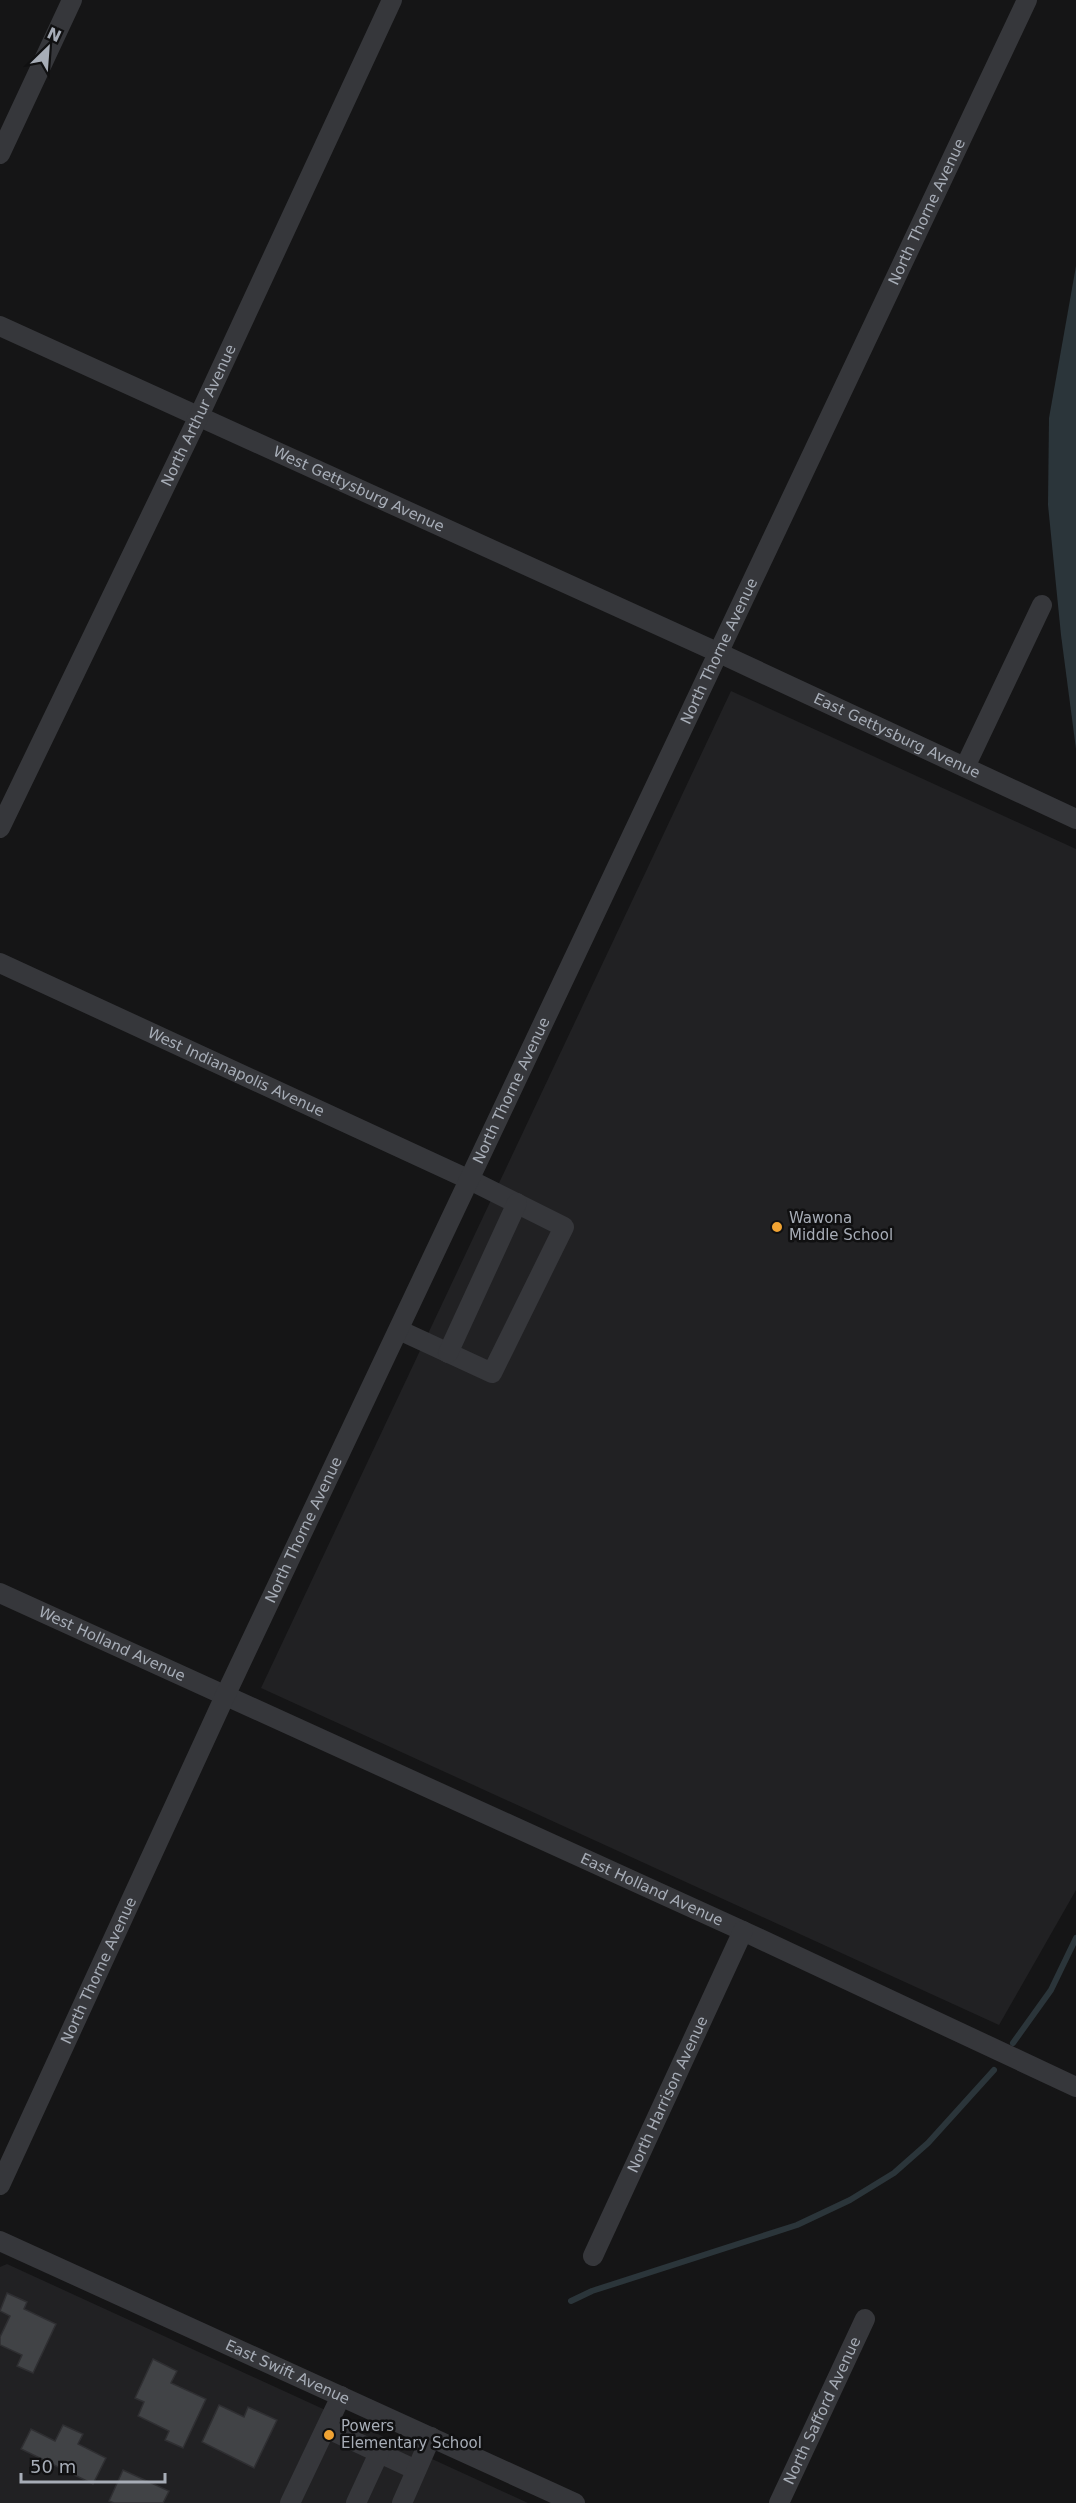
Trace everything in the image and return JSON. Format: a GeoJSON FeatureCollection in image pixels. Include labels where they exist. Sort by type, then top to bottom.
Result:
{"type":"FeatureCollection","features":[{"type":"Feature","properties":{"kind":"street"},"geometry":{"type":"LineString","coordinates":[[0,154],[72,0]]}},
{"type":"Feature","properties":{"kind":"street","name":"North Arthur Avenue"},"geometry":{"type":"LineString","coordinates":[[0,828],[198,418],[392,0]]}},
{"type":"Feature","properties":{"kind":"street","name":"North Thorne Avenue"},"geometry":{"type":"LineString","coordinates":[[0,2185],[225,1696],[1027,0]]}},
{"type":"Feature","properties":{"kind":"street","name":"West Gettysburg Avenue"},"geometry":{"type":"LineString","coordinates":[[0,326],[717,652]]}},
{"type":"Feature","properties":{"kind":"street"},"geometry":{"type":"LineString","coordinates":[[964,767],[1042,605]]}},
{"type":"Feature","properties":{"kind":"street","name":"East Gettysburg Avenue"},"geometry":{"type":"LineString","coordinates":[[717,652],[1076,819]]}},
{"type":"Feature","properties":{"kind":"street","name":"West Indianapolis Avenue"},"geometry":{"type":"LineString","coordinates":[[0,963],[470,1180],[564,1227],[492,1373],[448,1353]]}},
{"type":"Feature","properties":{"kind":"street"},"geometry":{"type":"LineString","coordinates":[[399,1330],[448,1353],[517,1203]]}},
{"type":"Feature","properties":{"kind":"street","name":"West Holland Avenue"},"geometry":{"type":"LineString","coordinates":[[0,1593],[225,1696]]}},
{"type":"Feature","properties":{"kind":"street","name":"East Holland Avenue"},"geometry":{"type":"LineString","coordinates":[[225,1696],[743,1931],[1076,2087]]}},
{"type":"Feature","properties":{"kind":"street","name":"North Harrison Avenue"},"geometry":{"type":"LineString","coordinates":[[593,2256],[743,1931]]}},
{"type":"Feature","properties":{"kind":"street","name":"East Swift Avenue"},"geometry":{"type":"LineString","coordinates":[[0,2241],[575,2503]]}},
{"type":"Feature","properties":{"kind":"street","name":"North Safford Avenue"},"geometry":{"type":"LineString","coordinates":[[779,2503],[865,2319]]}},
{"type":"Feature","properties":{"kind":"street"},"geometry":{"type":"LineString","coordinates":[[290,2503],[341,2396]]}},
{"type":"Feature","properties":{"kind":"street"},"geometry":{"type":"LineString","coordinates":[[326,2428],[416,2470]]}},
{"type":"Feature","properties":{"kind":"street"},"geometry":{"type":"LineString","coordinates":[[402,2503],[431,2437]]}},
{"type":"Feature","properties":{"kind":"street"},"geometry":{"type":"LineString","coordinates":[[356,2503],[379,2453]]}},
{"type":"Feature","properties":{"kind":"shaded area"},"geometry":{"type":"Polygon","coordinates":[[[1076,266],[1076,749],[1061,635],[1048,505],[1049,418],[1076,266]]]}},
{"type":"Feature","properties":{"kind":"shaded area","name":"Wawona Middle School"},"geometry":{"type":"Polygon","coordinates":[[[731,691],[1076,849],[1076,1890],[999,2025],[261,1688],[731,691]]]}},
{"type":"Feature","properties":{"kind":"shaded area"},"geometry":{"type":"Polygon","coordinates":[[[7,2264],[528,2503],[0,2503],[0,2267],[7,2264]]]}},
{"type":"Feature","properties":{"kind":"building"},"geometry":{"type":"Polygon","coordinates":[[[7,2293],[27,2302],[24,2309],[56,2324],[33,2373],[17,2366],[22,2355],[0,2345],[0,2337],[10,2316],[0,2311],[7,2293]]]}},
{"type":"Feature","properties":{"kind":"building"},"geometry":{"type":"Polygon","coordinates":[[[153,2359],[177,2371],[171,2383],[206,2399],[183,2448],[165,2440],[169,2431],[138,2416],[144,2402],[135,2398],[153,2359]]]}},
{"type":"Feature","properties":{"kind":"building"},"geometry":{"type":"Polygon","coordinates":[[[219,2405],[244,2417],[248,2407],[277,2420],[254,2468],[202,2442],[219,2405]]]}},
{"type":"Feature","properties":{"kind":"building"},"geometry":{"type":"Polygon","coordinates":[[[63,2425],[83,2434],[78,2444],[106,2458],[93,2484],[21,2449],[31,2429],[55,2441],[63,2425]]]}},
{"type":"Feature","properties":{"kind":"building"},"geometry":{"type":"Polygon","coordinates":[[[123,2470],[169,2491],[163,2503],[114,2503],[109,2501],[123,2470]]]}},
{"type":"Feature","properties":{"kind":"waterway"},"geometry":{"type":"LineString","coordinates":[[1013,2043],[1051,1990],[1076,1938]]}},
{"type":"Feature","properties":{"kind":"waterway"},"geometry":{"type":"LineString","coordinates":[[571,2301],[592,2291],[797,2225],[850,2200],[894,2173],[928,2143],[994,2070]]}},
{"type":"Feature","properties":{"kind":"place","name":"Wawona Middle School"},"geometry":{"type":"Point","coordinates":[777,1227]}},
{"type":"Feature","properties":{"kind":"place","name":"Powers Elementary School"},"geometry":{"type":"Point","coordinates":[329,2435]}}]}
